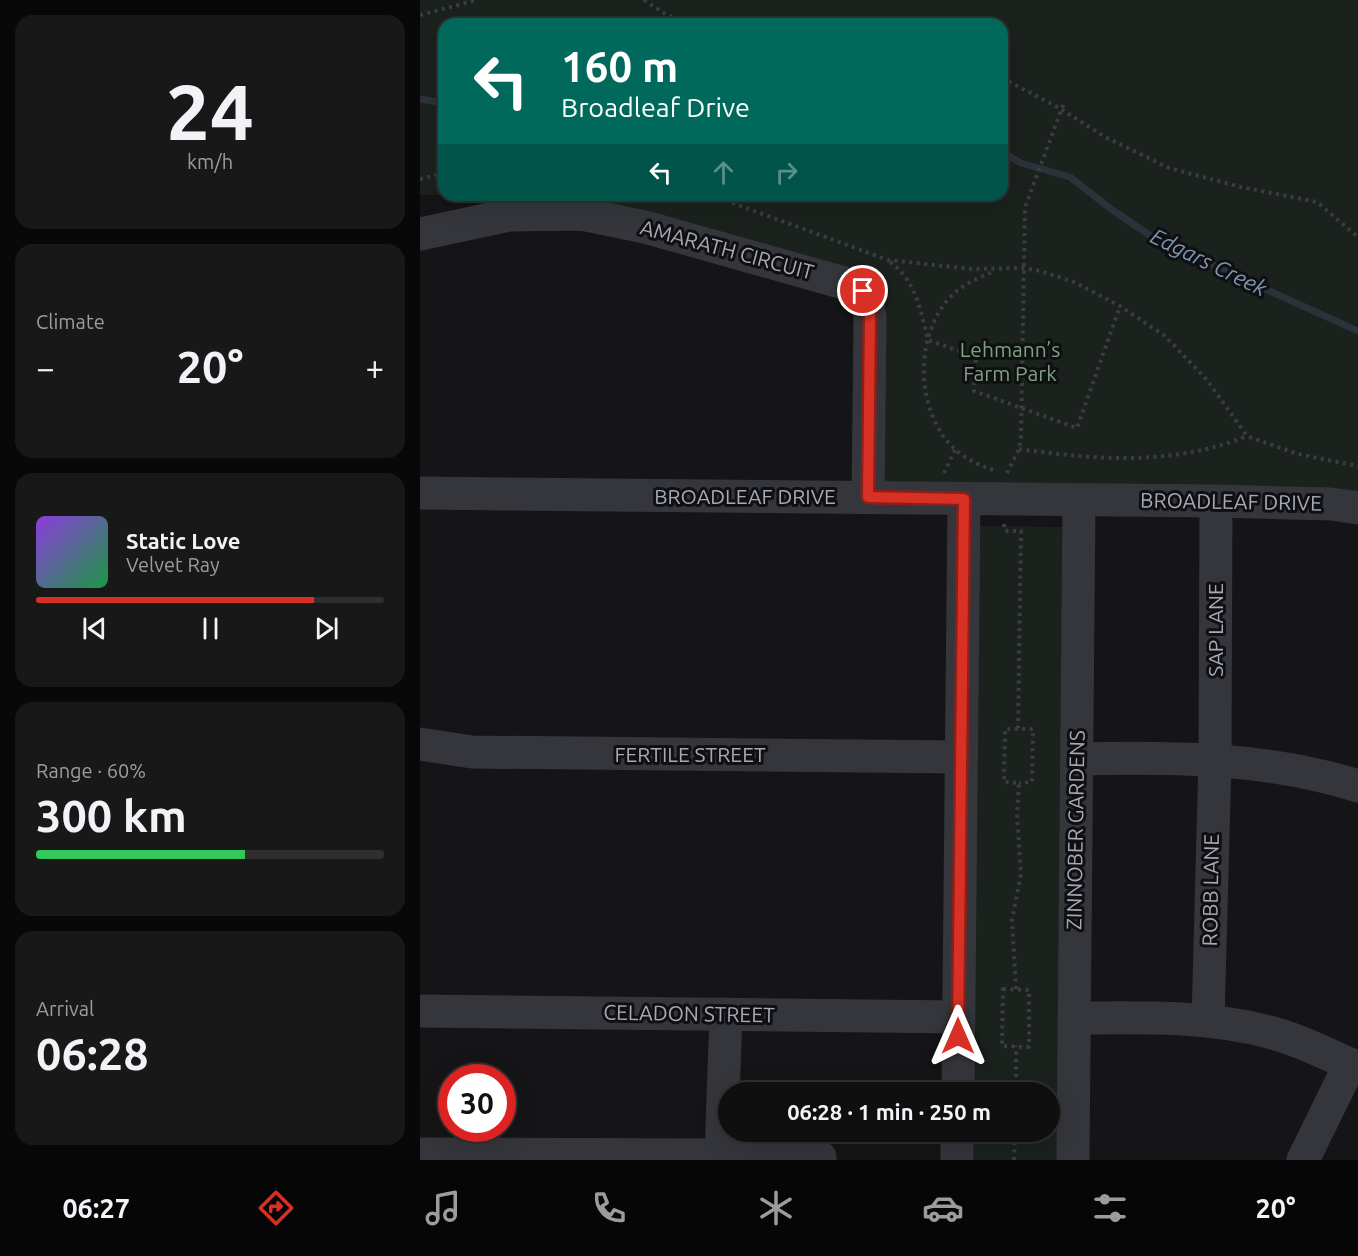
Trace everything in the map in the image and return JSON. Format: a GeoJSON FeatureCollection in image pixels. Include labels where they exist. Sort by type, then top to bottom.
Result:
{"type":"FeatureCollection","features":[{"type":"Feature","properties":{"kind":"street","name":"AMARATH CIRCUIT"},"geometry":{"type":"LineString","coordinates":[[420,234],[509,215],[582,214],[645,227],[858,287],[866,295],[870,317],[868,497]]}},
{"type":"Feature","properties":{"kind":"street","name":"BROADLEAF DRIVE"},"geometry":{"type":"LineString","coordinates":[[420,493],[1216,501],[1331,504],[1358,508]]}},
{"type":"Feature","properties":{"kind":"street"},"geometry":{"type":"LineString","coordinates":[[958,1082],[964,499]]}},
{"type":"Feature","properties":{"kind":"street","name":"ZINNOBER GARDENS"},"geometry":{"type":"LineString","coordinates":[[1073,1160],[1079,500]]}},
{"type":"Feature","properties":{"kind":"street","name":"SAP LANE"},"geometry":{"type":"LineString","coordinates":[[1215,760],[1216,501]]}},
{"type":"Feature","properties":{"kind":"street","name":"FERTILE STREET"},"geometry":{"type":"LineString","coordinates":[[420,744],[472,752],[960,757]]}},
{"type":"Feature","properties":{"kind":"street"},"geometry":{"type":"LineString","coordinates":[[1077,759],[1215,760],[1287,768],[1358,786]]}},
{"type":"Feature","properties":{"kind":"street","name":"ROBB LANE"},"geometry":{"type":"LineString","coordinates":[[1208,1021],[1215,760]]}},
{"type":"Feature","properties":{"kind":"street","name":"CELADON STREET"},"geometry":{"type":"LineString","coordinates":[[420,1011],[958,1017]]}},
{"type":"Feature","properties":{"kind":"street"},"geometry":{"type":"LineString","coordinates":[[720,1155],[726,1014]]}},
{"type":"Feature","properties":{"kind":"street"},"geometry":{"type":"LineString","coordinates":[[1074,1018],[1208,1021],[1269,1032],[1354,1066],[1303,1160]]}},
{"type":"Feature","properties":{"kind":"street"},"geometry":{"type":"LineString","coordinates":[[957,1142],[957,1160]]}},
{"type":"Feature","properties":{"kind":"street"},"geometry":{"type":"LineString","coordinates":[[420,1154],[820,1157]]}},
{"type":"Feature","properties":{"kind":"path"},"geometry":{"type":"LineString","coordinates":[[420,15],[477,0]]}},
{"type":"Feature","properties":{"kind":"path"},"geometry":{"type":"LineString","coordinates":[[644,0],[675,18]]}},
{"type":"Feature","properties":{"kind":"path"},"geometry":{"type":"LineString","coordinates":[[1008,81],[1061,109],[1105,137],[1169,168],[1241,187],[1317,202],[1358,237]]}},
{"type":"Feature","properties":{"kind":"path"},"geometry":{"type":"LineString","coordinates":[[998,269],[970,282],[945,302],[928,340],[923,374],[925,393],[936,422],[947,441],[968,460],[1007,473],[1019,449],[1021,437],[1023,222],[1029,195],[1064,103]]}},
{"type":"Feature","properties":{"kind":"path"},"geometry":{"type":"LineString","coordinates":[[420,179],[438,174]]}},
{"type":"Feature","properties":{"kind":"path"},"geometry":{"type":"LineString","coordinates":[[727,201],[888,260],[998,269],[1023,268],[1058,276],[1120,306],[1174,344],[1207,380],[1247,436],[1298,454],[1358,466]]}},
{"type":"Feature","properties":{"kind":"path"},"geometry":{"type":"LineString","coordinates":[[888,260],[900,270],[914,291],[928,340]]}},
{"type":"Feature","properties":{"kind":"path"},"geometry":{"type":"LineString","coordinates":[[928,340],[976,357],[974,391],[1077,428],[1120,306]]}},
{"type":"Feature","properties":{"kind":"path"},"geometry":{"type":"LineString","coordinates":[[1019,449],[1096,458],[1155,458],[1202,451],[1247,436]]}},
{"type":"Feature","properties":{"kind":"path"},"geometry":{"type":"LineString","coordinates":[[1018,729],[1021,540]]}},
{"type":"Feature","properties":{"kind":"path"},"geometry":{"type":"LineString","coordinates":[[1005,729],[1033,729],[1032,782],[1019,783],[1004,782],[1005,729]]}},
{"type":"Feature","properties":{"kind":"path"},"geometry":{"type":"LineString","coordinates":[[1016,989],[1012,920],[1021,874],[1017,815],[1019,783]]}},
{"type":"Feature","properties":{"kind":"path"},"geometry":{"type":"LineString","coordinates":[[1003,988],[1029,990],[1029,1047],[1016,1046],[1002,1046],[1003,988]]}},
{"type":"Feature","properties":{"kind":"path"},"geometry":{"type":"LineString","coordinates":[[1016,1046],[1016,1082]]}},
{"type":"Feature","properties":{"kind":"path"},"geometry":{"type":"LineString","coordinates":[[1014,1160],[1015,1142]]}},
{"type":"Feature","properties":{"kind":"green space","name":"Lehmann’s Farm Park"},"geometry":{"type":"Polygon","coordinates":[[[420,0],[1358,0],[1358,497],[888,491],[878,477],[884,293],[848,274],[602,201],[1008,201],[1008,18],[438,18],[438,195],[420,195],[420,0]]]}},
{"type":"Feature","properties":{"kind":"green space"},"geometry":{"type":"Polygon","coordinates":[[[973,526],[1065,527],[1060,1160],[968,1160],[968,1142],[1060,1142],[1060,1082],[968,1082],[973,526]]]}},
{"type":"Feature","properties":{"kind":"waterway","name":"Edgars Creek"},"geometry":{"type":"LineString","coordinates":[[420,99],[438,102]]}},
{"type":"Feature","properties":{"kind":"waterway","name":"Edgars Creek"},"geometry":{"type":"LineString","coordinates":[[1008,155],[1021,163],[1070,177],[1155,239],[1358,331]]}},
{"type":"Feature","properties":{"kind":"route"},"geometry":{"type":"LineString","coordinates":[[863,291],[868,300],[870,317],[868,497],[964,499],[958,1036]]}}]}
